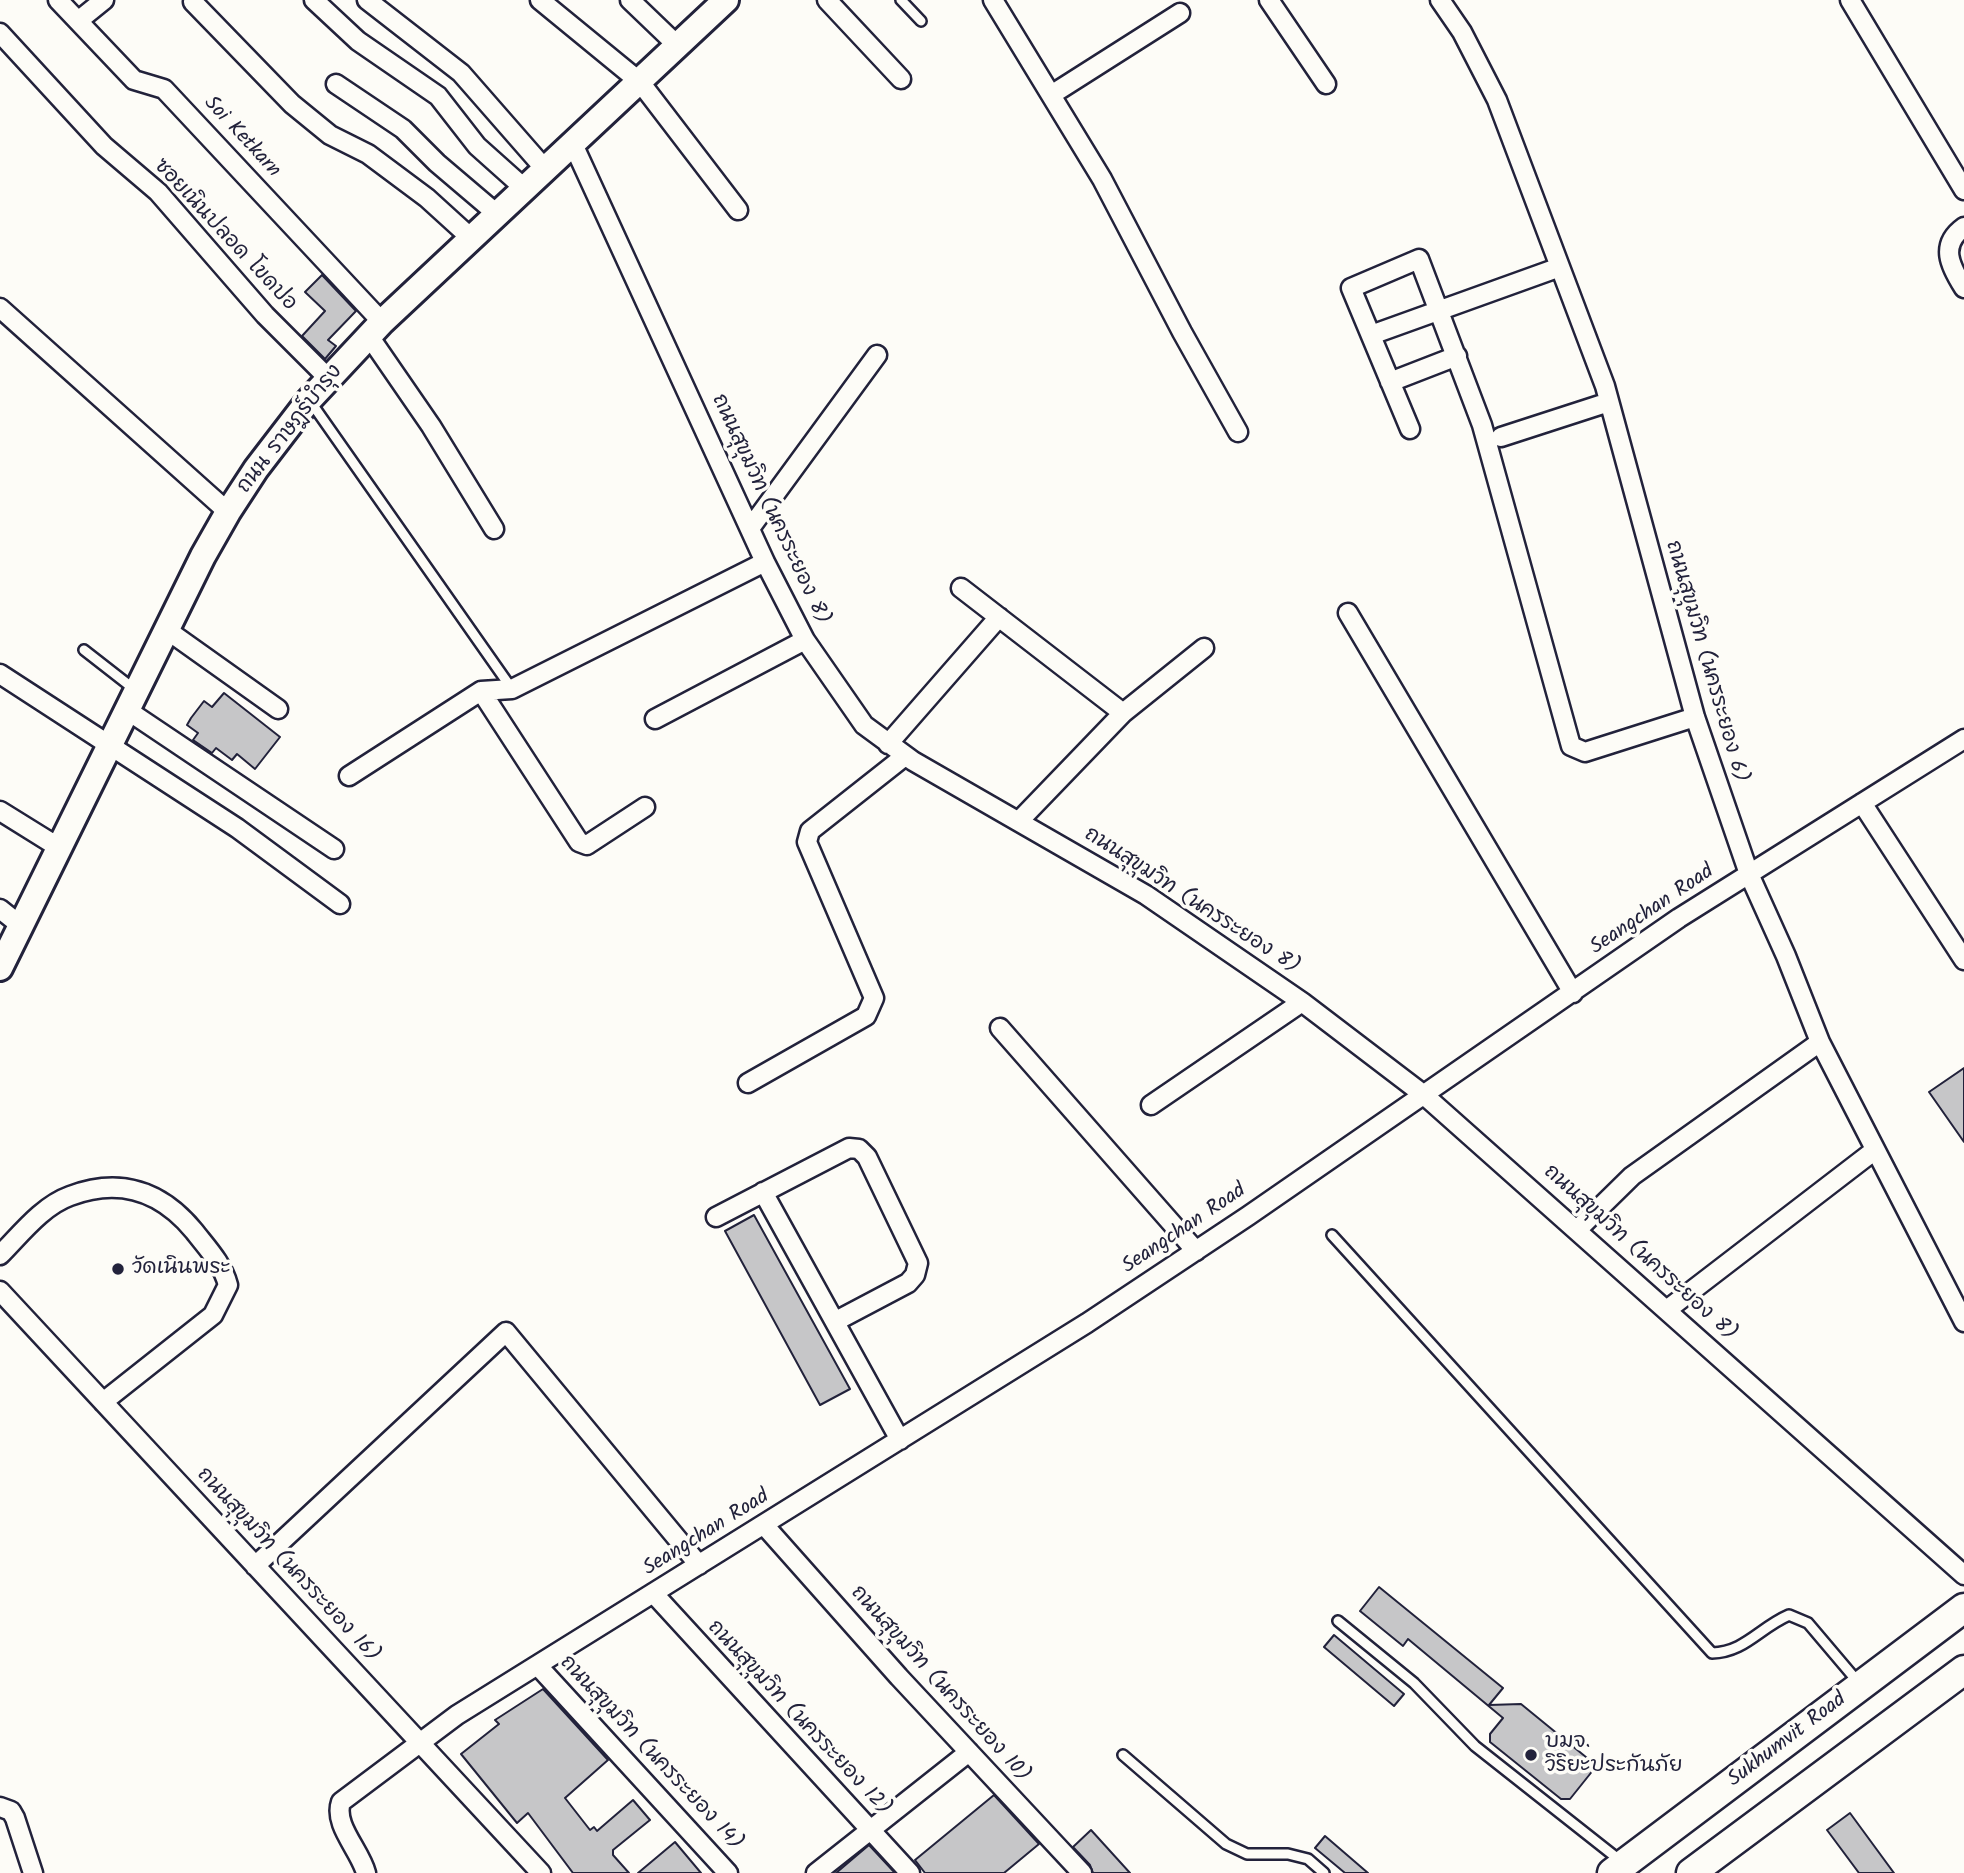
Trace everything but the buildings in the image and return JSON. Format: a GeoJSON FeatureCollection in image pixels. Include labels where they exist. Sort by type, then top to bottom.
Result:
{"type":"FeatureCollection","features":[{"type":"Feature","properties":{"kind":"main road","name":"Sukhumvit Road"},"geometry":{"type":"LineString","coordinates":[[1618,1868],[1964,1608]]}},
{"type":"Feature","properties":{"kind":"main road"},"geometry":{"type":"LineString","coordinates":[[1690,1873],[1964,1670]]}},
{"type":"Feature","properties":{"kind":"main road"},"geometry":{"type":"LineString","coordinates":[[1811,1724],[1840,1762]]}},
{"type":"Feature","properties":{"kind":"street","name":"Soi Ketkarn"},"geometry":{"type":"LineString","coordinates":[[58,0],[134,80],[164,89],[376,329],[494,529]]}},
{"type":"Feature","properties":{"kind":"street"},"geometry":{"type":"LineString","coordinates":[[78,21],[104,0]]}},
{"type":"Feature","properties":{"kind":"street"},"geometry":{"type":"LineString","coordinates":[[314,0],[358,41],[438,96],[477,146],[524,188]]}},
{"type":"Feature","properties":{"kind":"street"},"geometry":{"type":"LineString","coordinates":[[367,0],[461,73],[545,169]]}},
{"type":"Feature","properties":{"kind":"street"},"geometry":{"type":"LineString","coordinates":[[540,0],[640,82],[738,210]]}},
{"type":"Feature","properties":{"kind":"street"},"geometry":{"type":"LineString","coordinates":[[630,0],[679,47]]}},
{"type":"Feature","properties":{"kind":"street","name":"ถนน ราษฎร์บำรุง"},"geometry":{"type":"LineString","coordinates":[[0,968],[203,556],[256,469],[309,400],[376,329],[726,0]]}},
{"type":"Feature","properties":{"kind":"street"},"geometry":{"type":"LineString","coordinates":[[827,0],[901,79]]}},
{"type":"Feature","properties":{"kind":"street"},"geometry":{"type":"LineString","coordinates":[[1269,0],[1326,84]]}},
{"type":"Feature","properties":{"kind":"street","name":"ถนนสุขุมวิท (นครระยอง 6)"},"geometry":{"type":"LineString","coordinates":[[1440,0],[1462,32],[1497,100],[1609,402],[1695,717],[1749,874],[1786,956],[1820,1042],[1964,1322]]}},
{"type":"Feature","properties":{"kind":"street"},"geometry":{"type":"LineString","coordinates":[[1850,0],[1964,190]]}},
{"type":"Feature","properties":{"kind":"street"},"geometry":{"type":"LineString","coordinates":[[996,1],[1102,179],[1238,432]]}},
{"type":"Feature","properties":{"kind":"street"},"geometry":{"type":"LineString","coordinates":[[193,2],[292,104],[330,135],[368,154],[427,198],[471,238]]}},
{"type":"Feature","properties":{"kind":"street"},"geometry":{"type":"LineString","coordinates":[[1051,95],[1180,13]]}},
{"type":"Feature","properties":{"kind":"street","name":"ซอยเนินปลอด โขดปอ"},"geometry":{"type":"LineString","coordinates":[[0,33],[104,146],[158,192],[265,315],[328,378]]}},
{"type":"Feature","properties":{"kind":"street"},"geometry":{"type":"LineString","coordinates":[[336,83],[402,129],[497,214]]}},
{"type":"Feature","properties":{"kind":"street","name":"ถนนสุขุมวิท (นครระยอง 8)"},"geometry":{"type":"LineString","coordinates":[[573,144],[765,562],[805,640],[864,725],[905,756],[1146,895],[1302,1002],[1424,1095],[1578,1229],[1964,1575]]}},
{"type":"Feature","properties":{"kind":"street"},"geometry":{"type":"LineString","coordinates":[[1964,226],[1953,235],[1947,251],[1952,268],[1964,288]]}},
{"type":"Feature","properties":{"kind":"street"},"geometry":{"type":"LineString","coordinates":[[1410,429],[1351,288],[1419,259],[1482,425],[1571,746],[1585,752],[1695,717]]}},
{"type":"Feature","properties":{"kind":"street"},"geometry":{"type":"LineString","coordinates":[[1371,335],[1560,267]]}},
{"type":"Feature","properties":{"kind":"street"},"geometry":{"type":"LineString","coordinates":[[0,308],[228,512]]}},
{"type":"Feature","properties":{"kind":"street"},"geometry":{"type":"LineString","coordinates":[[751,527],[877,355]]}},
{"type":"Feature","properties":{"kind":"street"},"geometry":{"type":"LineString","coordinates":[[1390,382],[1457,356]]}},
{"type":"Feature","properties":{"kind":"street"},"geometry":{"type":"LineString","coordinates":[[1502,437],[1609,402]]}},
{"type":"Feature","properties":{"kind":"street"},"geometry":{"type":"LineString","coordinates":[[349,776],[481,691],[512,688],[765,562]]}},
{"type":"Feature","properties":{"kind":"street"},"geometry":{"type":"LineString","coordinates":[[961,588],[1123,713]]}},
{"type":"Feature","properties":{"kind":"street"},"geometry":{"type":"LineString","coordinates":[[1348,613],[1573,993]]}},
{"type":"Feature","properties":{"kind":"street"},"geometry":{"type":"LineString","coordinates":[[888,744],[999,617]]}},
{"type":"Feature","properties":{"kind":"street"},"geometry":{"type":"LineString","coordinates":[[167,630],[278,709]]}},
{"type":"Feature","properties":{"kind":"street"},"geometry":{"type":"LineString","coordinates":[[655,719],[805,640]]}},
{"type":"Feature","properties":{"kind":"street"},"geometry":{"type":"LineString","coordinates":[[1019,821],[1123,713],[1204,648]]}},
{"type":"Feature","properties":{"kind":"street"},"geometry":{"type":"LineString","coordinates":[[0,674],[237,828],[340,904]]}},
{"type":"Feature","properties":{"kind":"street"},"geometry":{"type":"LineString","coordinates":[[481,691],[579,842],[587,845],[645,807]]}},
{"type":"Feature","properties":{"kind":"street"},"geometry":{"type":"LineString","coordinates":[[131,700],[334,849]]}},
{"type":"Feature","properties":{"kind":"street","name":"Seangchan Road"},"geometry":{"type":"LineString","coordinates":[[366,1873],[363,1861],[340,1821],[337,1811],[341,1802],[457,1715],[900,1440],[1196,1251],[1679,918],[1964,739]]}},
{"type":"Feature","properties":{"kind":"street"},"geometry":{"type":"LineString","coordinates":[[748,1083],[866,1016],[872,1008],[874,998],[807,842],[810,831],[905,756]]}},
{"type":"Feature","properties":{"kind":"street"},"geometry":{"type":"LineString","coordinates":[[1862,803],[1964,960]]}},
{"type":"Feature","properties":{"kind":"street"},"geometry":{"type":"LineString","coordinates":[[0,811],[58,847]]}},
{"type":"Feature","properties":{"kind":"street"},"geometry":{"type":"LineString","coordinates":[[0,909],[20,925]]}},
{"type":"Feature","properties":{"kind":"street"},"geometry":{"type":"LineString","coordinates":[[1151,1105],[1302,1002]]}},
{"type":"Feature","properties":{"kind":"street"},"geometry":{"type":"LineString","coordinates":[[1000,1028],[1196,1251]]}},
{"type":"Feature","properties":{"kind":"street"},"geometry":{"type":"LineString","coordinates":[[1578,1229],[1632,1175],[1820,1042]]}},
{"type":"Feature","properties":{"kind":"street"},"geometry":{"type":"LineString","coordinates":[[716,1216],[849,1147],[859,1149],[867,1157],[918,1263],[915,1275],[908,1283],[836,1321]]}},
{"type":"Feature","properties":{"kind":"street"},"geometry":{"type":"LineString","coordinates":[[1668,1309],[1875,1150]]}},
{"type":"Feature","properties":{"kind":"street"},"geometry":{"type":"LineString","coordinates":[[0,1255],[33,1221],[69,1196],[110,1188],[144,1191],[177,1210],[223,1267],[228,1285],[213,1315],[103,1402]]}},
{"type":"Feature","properties":{"kind":"street"},"geometry":{"type":"LineString","coordinates":[[763,1192],[900,1440]]}},
{"type":"Feature","properties":{"kind":"street","name":"ถนนสุขุมวิท (นครระยอง 16)"},"geometry":{"type":"LineString","coordinates":[[0,1291],[541,1873]]}},
{"type":"Feature","properties":{"kind":"street"},"geometry":{"type":"LineString","coordinates":[[255,1566],[506,1332],[699,1565]]}},
{"type":"Feature","properties":{"kind":"street","name":"ถนนสุขุมวิท (นครระยอง 10)"},"geometry":{"type":"LineString","coordinates":[[764,1525],[1082,1873]]}},
{"type":"Feature","properties":{"kind":"street","name":"ถนนสุขุมวิท (นครระยอง 12)"},"geometry":{"type":"LineString","coordinates":[[654,1594],[910,1873]]}},
{"type":"Feature","properties":{"kind":"street","name":"ถนนสุขุมวิท (นครระยอง 14)"},"geometry":{"type":"LineString","coordinates":[[538,1666],[728,1873]]}},
{"type":"Feature","properties":{"kind":"street"},"geometry":{"type":"LineString","coordinates":[[816,1873],[969,1752]]}},
{"type":"Feature","properties":{"kind":"street"},"geometry":{"type":"LineString","coordinates":[[0,1807],[11,1811],[15,1818],[33,1873]]}},
{"type":"Feature","properties":{"kind":"lane"},"geometry":{"type":"LineString","coordinates":[[901,0],[921,21]]}},
{"type":"Feature","properties":{"kind":"lane"},"geometry":{"type":"LineString","coordinates":[[309,400],[512,688]]}},
{"type":"Feature","properties":{"kind":"lane"},"geometry":{"type":"LineString","coordinates":[[84,650],[131,700]]}},
{"type":"Feature","properties":{"kind":"lane"},"geometry":{"type":"LineString","coordinates":[[1332,1235],[1713,1654],[1733,1652],[1770,1623],[1789,1615],[1808,1623],[1862,1686]]}},
{"type":"Feature","properties":{"kind":"lane"},"geometry":{"type":"LineString","coordinates":[[1338,1621],[1414,1683],[1475,1746],[1618,1868]]}},
{"type":"Feature","properties":{"kind":"lane"},"geometry":{"type":"LineString","coordinates":[[1123,1755],[1226,1844],[1247,1854],[1288,1854],[1308,1859],[1324,1873]]}},
{"type":"Feature","properties":{"kind":"place","name":"วัดเนินพระ"},"geometry":{"type":"Point","coordinates":[118,1269]}},
{"type":"Feature","properties":{"kind":"place","name":"บมจ. วิริยะประกันภัย"},"geometry":{"type":"Point","coordinates":[1531,1755]}}]}
